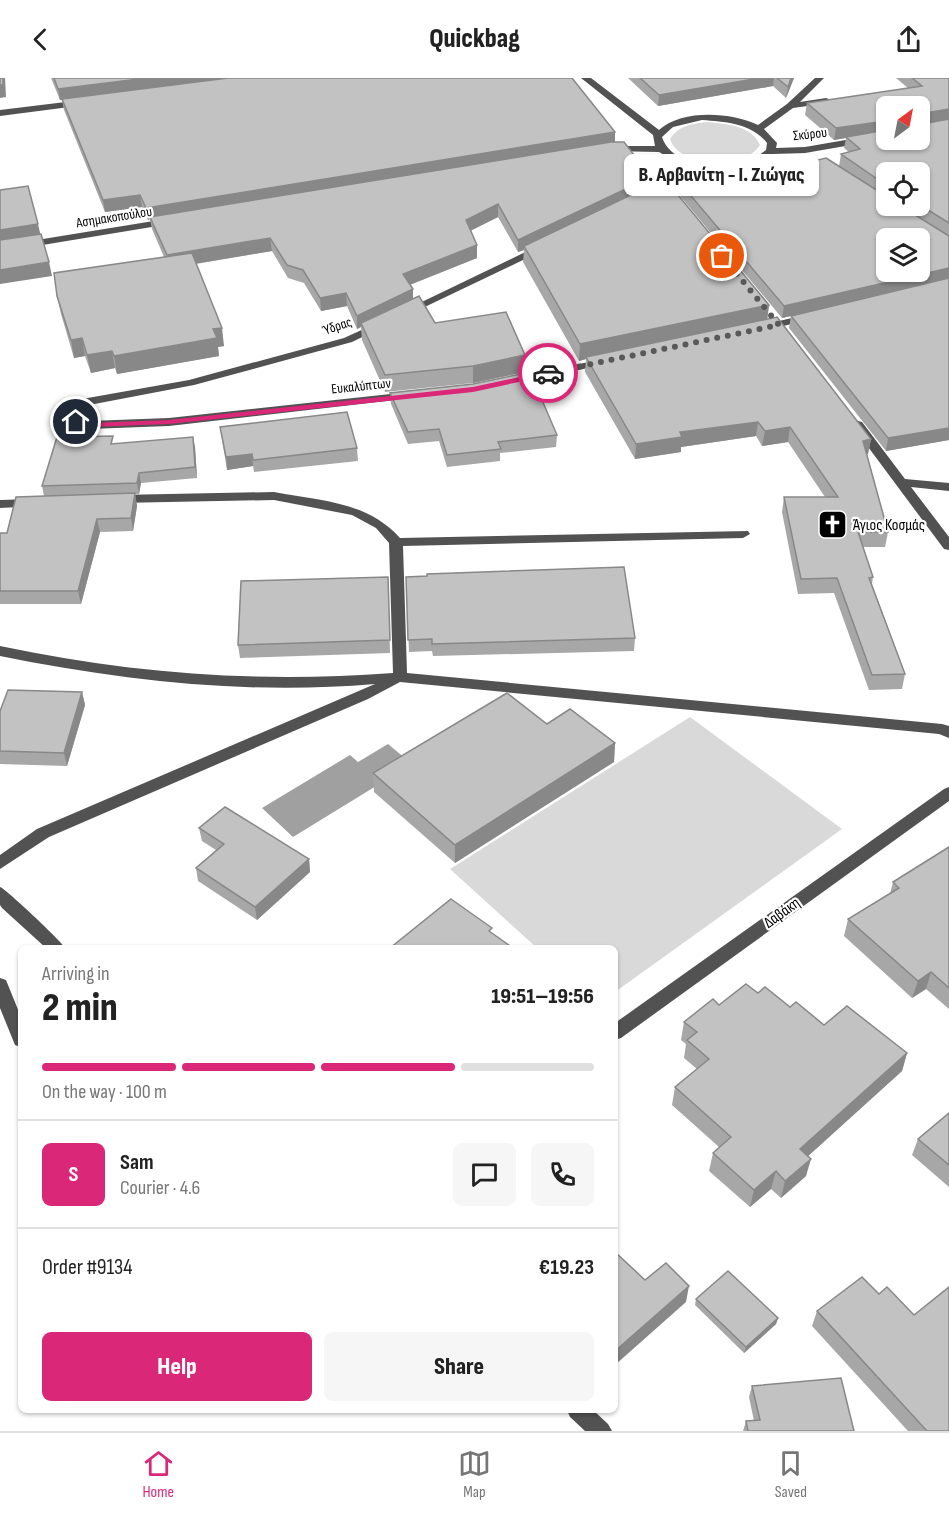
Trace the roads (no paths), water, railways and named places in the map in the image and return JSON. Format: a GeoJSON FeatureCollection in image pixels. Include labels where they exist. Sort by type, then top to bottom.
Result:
{"type":"FeatureCollection","features":[{"type":"Feature","properties":{"kind":"street"},"geometry":{"type":"LineString","coordinates":[[585,78],[658,134]]}},
{"type":"Feature","properties":{"kind":"street"},"geometry":{"type":"LineString","coordinates":[[759,129],[790,106],[820,78]]}},
{"type":"Feature","properties":{"kind":"street"},"geometry":{"type":"LineString","coordinates":[[790,106],[841,98]]}},
{"type":"Feature","properties":{"kind":"street"},"geometry":{"type":"LineString","coordinates":[[0,113],[92,101]]}},
{"type":"Feature","properties":{"kind":"street"},"geometry":{"type":"LineString","coordinates":[[599,151],[624,148],[659,149],[681,163],[704,168],[728,169],[757,162],[771,150],[772,143],[768,136],[759,129],[743,122],[702,117],[683,120],[667,126],[658,134],[656,141],[659,149]]}},
{"type":"Feature","properties":{"kind":"street","name":"Σκύρου"},"geometry":{"type":"LineString","coordinates":[[771,150],[809,153],[876,138]]}},
{"type":"Feature","properties":{"kind":"street"},"geometry":{"type":"LineString","coordinates":[[681,163],[670,173],[661,190],[681,206]]}},
{"type":"Feature","properties":{"kind":"street","name":"Ασημακοπούλου"},"geometry":{"type":"LineString","coordinates":[[0,249],[189,218]]}},
{"type":"Feature","properties":{"kind":"street","name":"Ύδρας"},"geometry":{"type":"LineString","coordinates":[[64,409],[82,403],[190,383],[348,340],[550,243]]}},
{"type":"Feature","properties":{"kind":"street"},"geometry":{"type":"LineString","coordinates":[[745,332],[824,314]]}},
{"type":"Feature","properties":{"kind":"street"},"geometry":{"type":"LineString","coordinates":[[496,385],[620,358]]}},
{"type":"Feature","properties":{"kind":"street","name":"Ευκαλύπτων"},"geometry":{"type":"LineString","coordinates":[[64,409],[63,418],[89,425],[169,422],[426,394]]}},
{"type":"Feature","properties":{"kind":"street"},"geometry":{"type":"LineString","coordinates":[[851,417],[949,546]]}},
{"type":"Feature","properties":{"kind":"street"},"geometry":{"type":"LineString","coordinates":[[902,482],[949,487]]}},
{"type":"Feature","properties":{"kind":"street"},"geometry":{"type":"LineString","coordinates":[[109,500],[274,496],[356,512],[381,525],[396,542],[400,677]]}},
{"type":"Feature","properties":{"kind":"street"},"geometry":{"type":"LineString","coordinates":[[0,504],[51,502]]}},
{"type":"Feature","properties":{"kind":"street"},"geometry":{"type":"LineString","coordinates":[[396,542],[743,534]]}},
{"type":"Feature","properties":{"kind":"street"},"geometry":{"type":"LineString","coordinates":[[0,651],[57,664],[166,679],[317,683],[400,677],[942,729],[949,733]]}},
{"type":"Feature","properties":{"kind":"street"},"geometry":{"type":"LineString","coordinates":[[0,863],[43,834],[363,696],[400,677]]}},
{"type":"Feature","properties":{"kind":"street","name":"Δαβάκη"},"geometry":{"type":"LineString","coordinates":[[618,1031],[949,793]]}},
{"type":"Feature","properties":{"kind":"street"},"geometry":{"type":"LineString","coordinates":[[0,893],[8,904],[54,945]]}},
{"type":"Feature","properties":{"kind":"street"},"geometry":{"type":"LineString","coordinates":[[0,985],[18,1032]]}},
{"type":"Feature","properties":{"kind":"street"},"geometry":{"type":"LineString","coordinates":[[580,1413],[601,1431]]}},
{"type":"Feature","properties":{"kind":"place","name":"Β. Αρβανίτη - Ι. Ζιώγας"},"geometry":{"type":"Point","coordinates":[722,256]}},
{"type":"Feature","properties":{"kind":"place","name":"Άγιος Κοσμάς"},"geometry":{"type":"Point","coordinates":[832,525]}}]}
